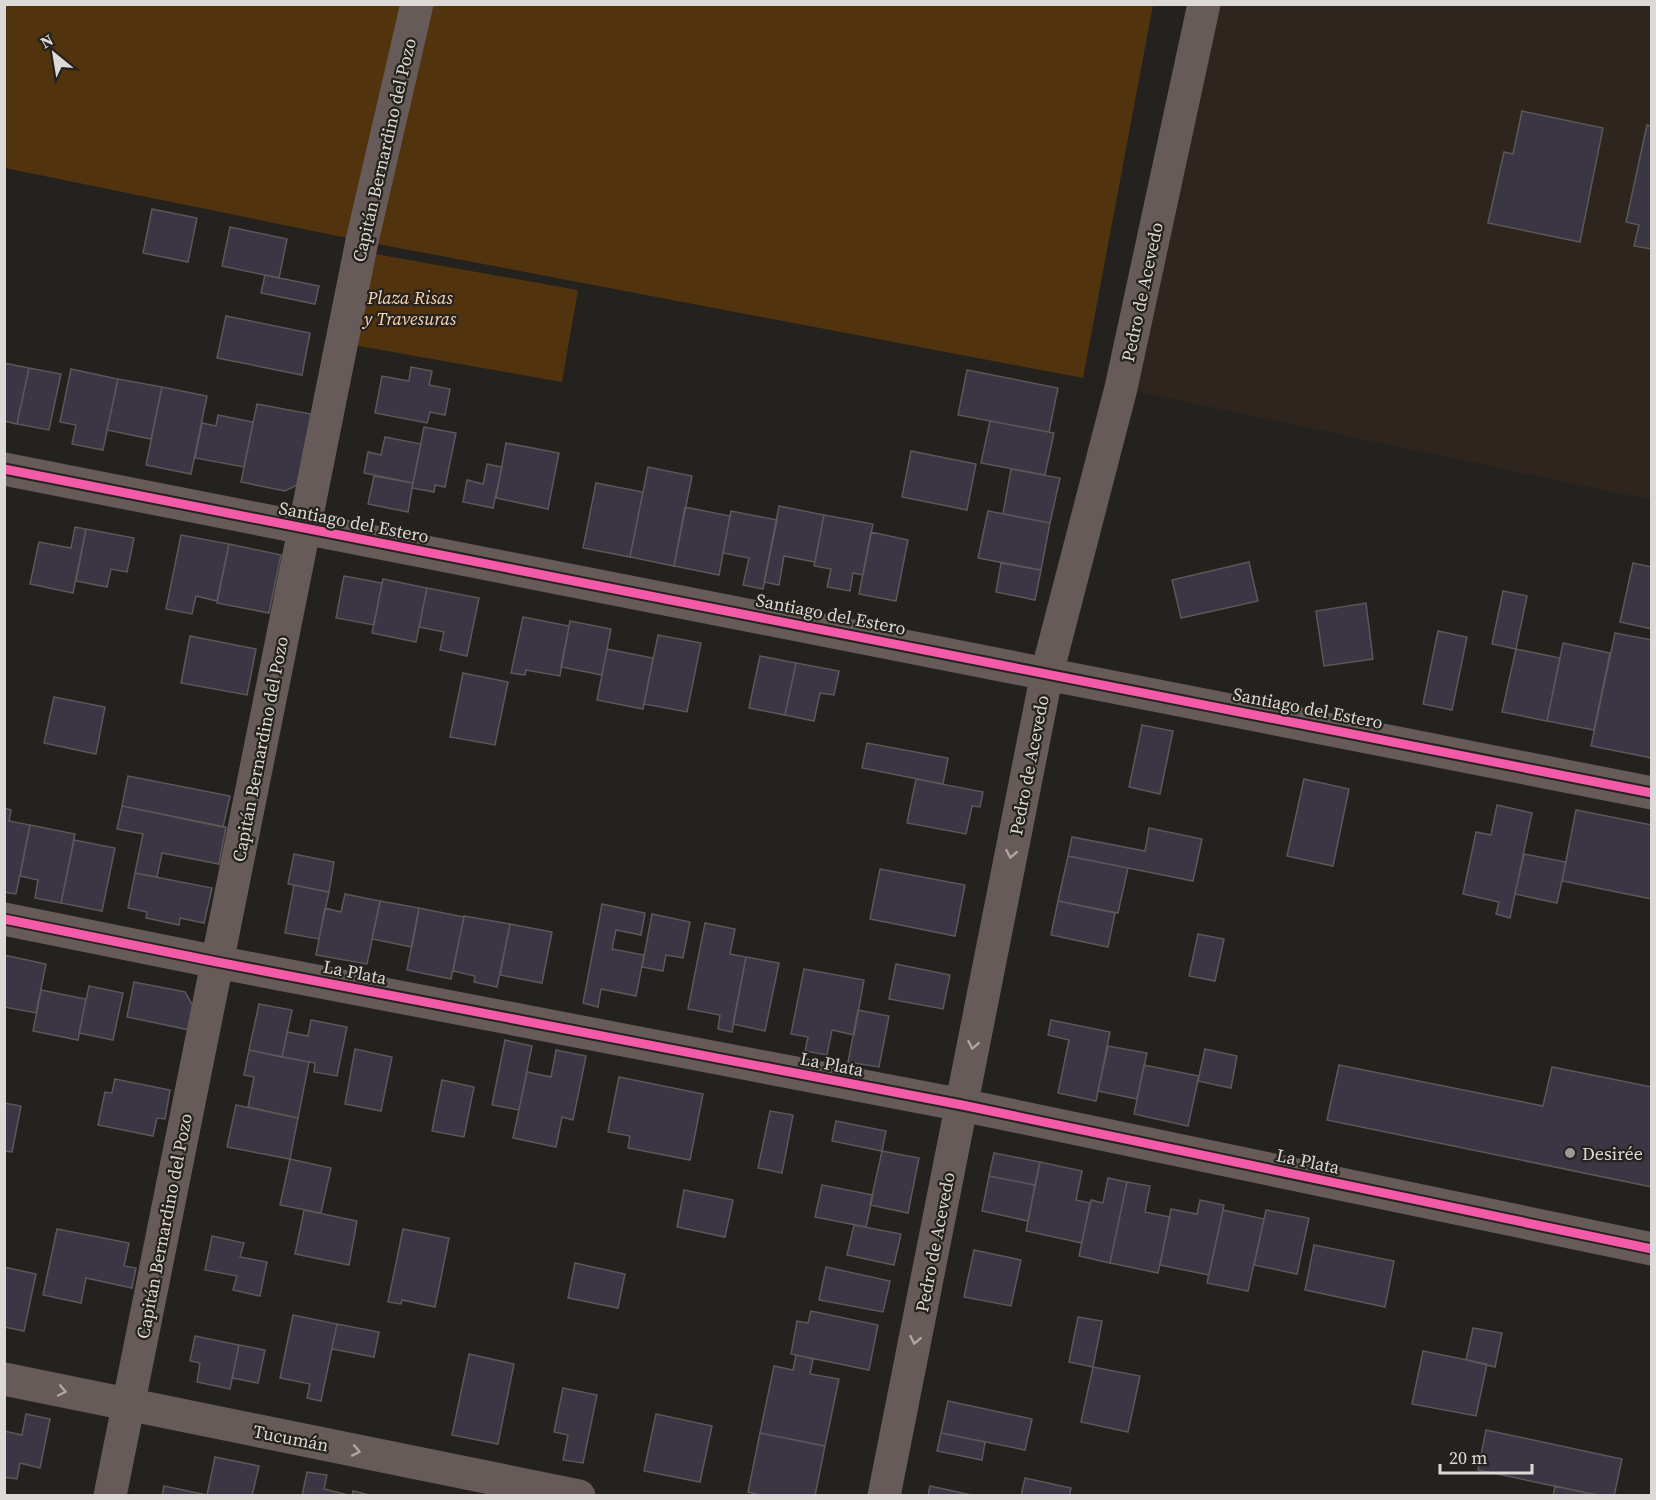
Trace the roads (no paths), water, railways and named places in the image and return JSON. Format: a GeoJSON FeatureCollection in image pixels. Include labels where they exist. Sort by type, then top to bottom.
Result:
{"type":"FeatureCollection","features":[{"type":"Feature","properties":{"kind":"street","name":"Capitán Bernardino del Pozo"},"geometry":{"type":"LineString","coordinates":[[110,1496],[362,241],[417,4]]}},
{"type":"Feature","properties":{"kind":"street","name":"Pedro de Acevedo"},"geometry":{"type":"LineString","coordinates":[[884,1496],[1047,673],[1121,388],[1204,4]]}},
{"type":"Feature","properties":{"kind":"street","name":"Santiago del Estero"},"geometry":{"type":"LineString","coordinates":[[4,469],[1652,793]]}},
{"type":"Feature","properties":{"kind":"street","name":"La Plata"},"geometry":{"type":"LineString","coordinates":[[4,919],[962,1105],[1652,1249]]}},
{"type":"Feature","properties":{"kind":"street","name":"Tucumán"},"geometry":{"type":"LineString","coordinates":[[4,1379],[579,1496]]}},
{"type":"Feature","properties":{"kind":"place","name":"Desirée"},"geometry":{"type":"Point","coordinates":[1570,1153]}},
{"type":"Feature","properties":{"kind":"park label","name":"Plaza Risas y Travesuras"},"geometry":{"type":"Point","coordinates":[410,307]}}]}
